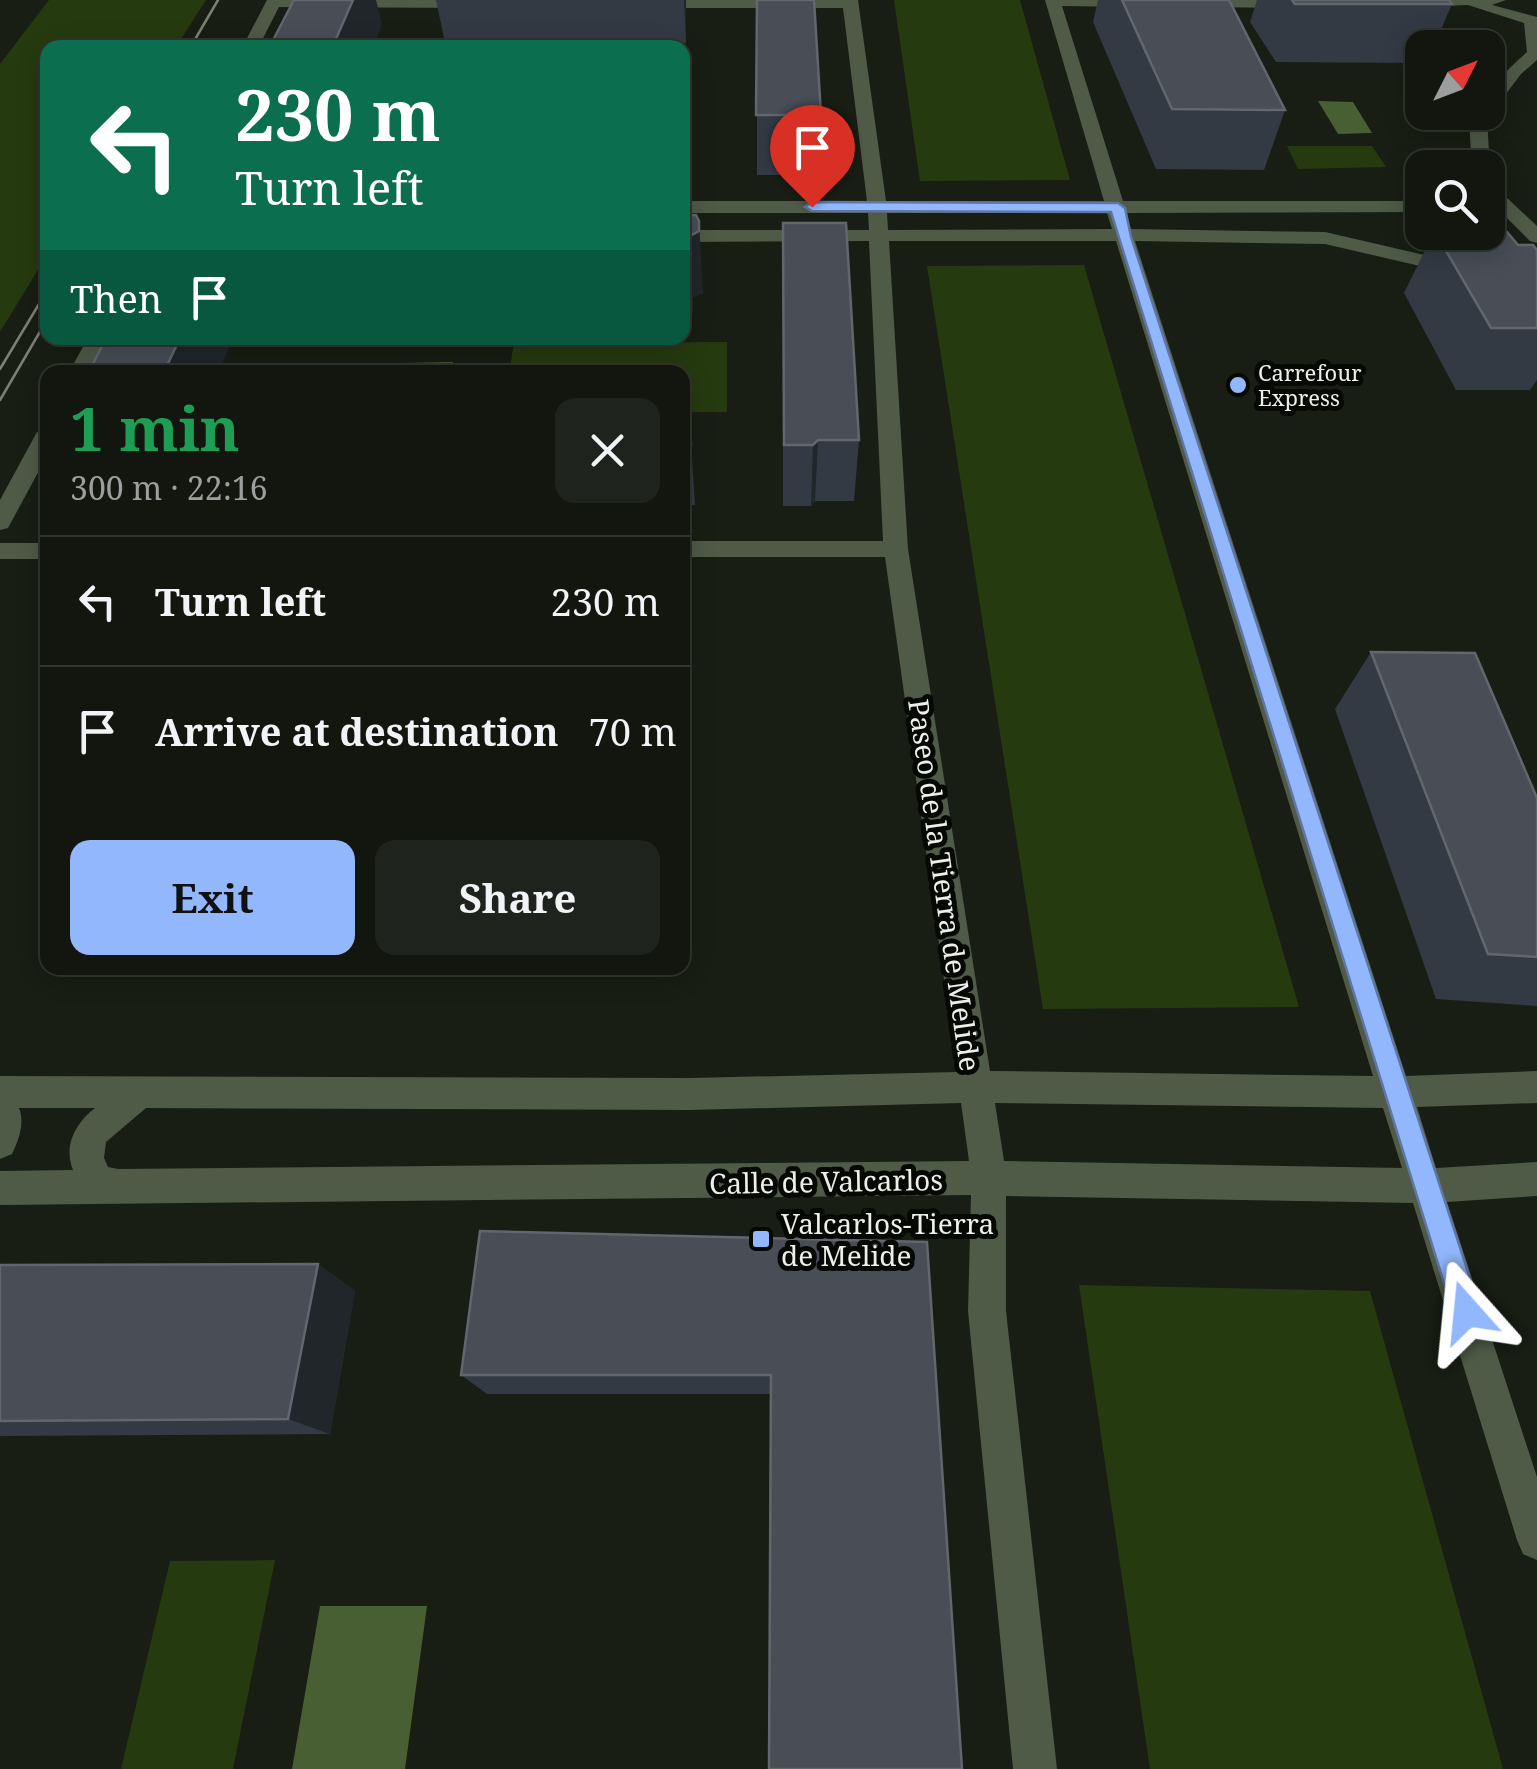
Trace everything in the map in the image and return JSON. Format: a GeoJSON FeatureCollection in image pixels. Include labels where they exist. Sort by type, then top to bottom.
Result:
{"type":"FeatureCollection","features":[{"type":"Feature","properties":{"kind":"street"},"geometry":{"type":"LineString","coordinates":[[1386,2],[1498,0]]}},
{"type":"Feature","properties":{"kind":"street"},"geometry":{"type":"LineString","coordinates":[[254,40],[274,1],[500,3]]}},
{"type":"Feature","properties":{"kind":"street"},"geometry":{"type":"LineString","coordinates":[[1159,2],[1054,1],[1124,237],[1537,1540]]}},
{"type":"Feature","properties":{"kind":"street"},"geometry":{"type":"LineString","coordinates":[[635,3],[851,2]]}},
{"type":"Feature","properties":{"kind":"street","name":"Paseo de la Tierra de Melide"},"geometry":{"type":"LineString","coordinates":[[851,2],[880,236],[896,549],[989,1178],[987,1311],[1035,1769]]}},
{"type":"Feature","properties":{"kind":"street"},"geometry":{"type":"LineString","coordinates":[[1178,2],[1314,4]]}},
{"type":"Feature","properties":{"kind":"street"},"geometry":{"type":"LineString","coordinates":[[1457,2],[1506,10],[1532,20],[1536,53],[1505,84]]}},
{"type":"Feature","properties":{"kind":"street"},"geometry":{"type":"LineString","coordinates":[[690,207],[1405,206]]}},
{"type":"Feature","properties":{"kind":"street"},"geometry":{"type":"LineString","coordinates":[[1505,211],[1537,238]]}},
{"type":"Feature","properties":{"kind":"street"},"geometry":{"type":"LineString","coordinates":[[690,236],[1405,239]]}},
{"type":"Feature","properties":{"kind":"street"},"geometry":{"type":"LineString","coordinates":[[1325,238],[1537,287]]}},
{"type":"Feature","properties":{"kind":"street"},"geometry":{"type":"LineString","coordinates":[[0,522],[40,447]]}},
{"type":"Feature","properties":{"kind":"street"},"geometry":{"type":"LineString","coordinates":[[690,549],[896,549]]}},
{"type":"Feature","properties":{"kind":"street"},"geometry":{"type":"LineString","coordinates":[[0,551],[40,551]]}},
{"type":"Feature","properties":{"kind":"street"},"geometry":{"type":"LineString","coordinates":[[0,1092],[690,1094],[974,1087],[1397,1092],[1537,1086]]}},
{"type":"Feature","properties":{"kind":"street"},"geometry":{"type":"LineString","coordinates":[[114,1185],[98,1183],[86,1160],[90,1133],[142,1091]]}},
{"type":"Feature","properties":{"kind":"street"},"geometry":{"type":"LineString","coordinates":[[0,1111],[6,1118],[0,1142]]}},
{"type":"Feature","properties":{"kind":"street","name":"Calle de Valcarlos"},"geometry":{"type":"LineString","coordinates":[[0,1188],[989,1178],[1426,1186],[1537,1179]]}},
{"type":"Feature","properties":{"kind":"shaded area"},"geometry":{"type":"Polygon","coordinates":[[[49,0],[206,0],[180,40],[40,40],[40,266],[0,332],[0,64],[49,0]]]}},
{"type":"Feature","properties":{"kind":"shaded area"},"geometry":{"type":"Polygon","coordinates":[[[894,0],[1020,0],[1070,180],[920,181],[894,0]]]}},
{"type":"Feature","properties":{"kind":"shaded area"},"geometry":{"type":"Polygon","coordinates":[[[1318,101],[1353,102],[1372,133],[1338,134],[1318,101]]]}},
{"type":"Feature","properties":{"kind":"shaded area"},"geometry":{"type":"Polygon","coordinates":[[[1287,146],[1372,146],[1386,167],[1298,169],[1287,146]]]}},
{"type":"Feature","properties":{"kind":"shaded area"},"geometry":{"type":"Polygon","coordinates":[[[1084,265],[1299,1007],[1043,1009],[927,266],[1084,265]]]}},
{"type":"Feature","properties":{"kind":"shaded area"},"geometry":{"type":"Polygon","coordinates":[[[727,342],[727,412],[690,412],[690,365],[510,365],[514,345],[727,342]]]}},
{"type":"Feature","properties":{"kind":"shaded area"},"geometry":{"type":"Polygon","coordinates":[[[453,362],[452,365],[354,364],[453,362]]]}},
{"type":"Feature","properties":{"kind":"shaded area"},"geometry":{"type":"Polygon","coordinates":[[[1079,1285],[1370,1291],[1503,1769],[1150,1769],[1079,1285]]]}},
{"type":"Feature","properties":{"kind":"shaded area"},"geometry":{"type":"Polygon","coordinates":[[[275,1560],[233,1769],[121,1769],[170,1561],[275,1560]]]}},
{"type":"Feature","properties":{"kind":"shaded area"},"geometry":{"type":"Polygon","coordinates":[[[320,1606],[427,1606],[405,1769],[292,1769],[320,1606]]]}},
{"type":"Feature","properties":{"kind":"building"},"geometry":{"type":"Polygon","coordinates":[[[294,0],[353,0],[336,40],[273,40],[294,0]]]}},
{"type":"Feature","properties":{"kind":"building"},"geometry":{"type":"Polygon","coordinates":[[[757,0],[814,0],[821,115],[756,115],[757,0]]]}},
{"type":"Feature","properties":{"kind":"building"},"geometry":{"type":"Polygon","coordinates":[[[1122,0],[1229,0],[1285,110],[1172,109],[1122,0]]]}},
{"type":"Feature","properties":{"kind":"building"},"geometry":{"type":"Polygon","coordinates":[[[1292,0],[1449,0],[1452,4],[1295,4],[1292,0]]]}},
{"type":"Feature","properties":{"kind":"building"},"geometry":{"type":"Polygon","coordinates":[[[690,215],[696,215],[699,231],[690,236],[690,215]]]}},
{"type":"Feature","properties":{"kind":"building"},"geometry":{"type":"Polygon","coordinates":[[[783,223],[846,223],[859,440],[784,445],[783,223]]]}},
{"type":"Feature","properties":{"kind":"building"},"geometry":{"type":"Polygon","coordinates":[[[1507,232],[1518,245],[1533,245],[1537,250],[1537,328],[1491,328],[1446,250],[1505,250],[1507,232]]]}},
{"type":"Feature","properties":{"kind":"building"},"geometry":{"type":"Polygon","coordinates":[[[102,345],[177,345],[167,365],[92,365],[102,345]]]}},
{"type":"Feature","properties":{"kind":"building"},"geometry":{"type":"Polygon","coordinates":[[[1371,652],[1475,653],[1537,798],[1537,957],[1488,954],[1371,652]]]}},
{"type":"Feature","properties":{"kind":"building"},"geometry":{"type":"Polygon","coordinates":[[[480,1231],[927,1242],[962,1769],[769,1769],[771,1375],[461,1375],[480,1231]]]}},
{"type":"Feature","properties":{"kind":"building"},"geometry":{"type":"Polygon","coordinates":[[[318,1264],[288,1419],[0,1421],[0,1265],[318,1264]]]}},
{"type":"Feature","properties":{"kind":"tram line"},"geometry":{"type":"LineString","coordinates":[[195,40],[218,0]]}},
{"type":"Feature","properties":{"kind":"tram line"},"geometry":{"type":"LineString","coordinates":[[0,369],[40,302]]}},
{"type":"Feature","properties":{"kind":"tram line"},"geometry":{"type":"LineString","coordinates":[[0,400],[40,332]]}},
{"type":"Feature","properties":{"kind":"place","name":"Carrefour Express"},"geometry":{"type":"Point","coordinates":[1238,385]}},
{"type":"Feature","properties":{"kind":"place","name":"Valcarlos-Tierra de Melide"},"geometry":{"type":"Point","coordinates":[761,1239]}},
{"type":"Feature","properties":{"kind":"route"},"geometry":{"type":"LineString","coordinates":[[812,207],[1118,208],[1124,237],[1467,1312]]}}]}
